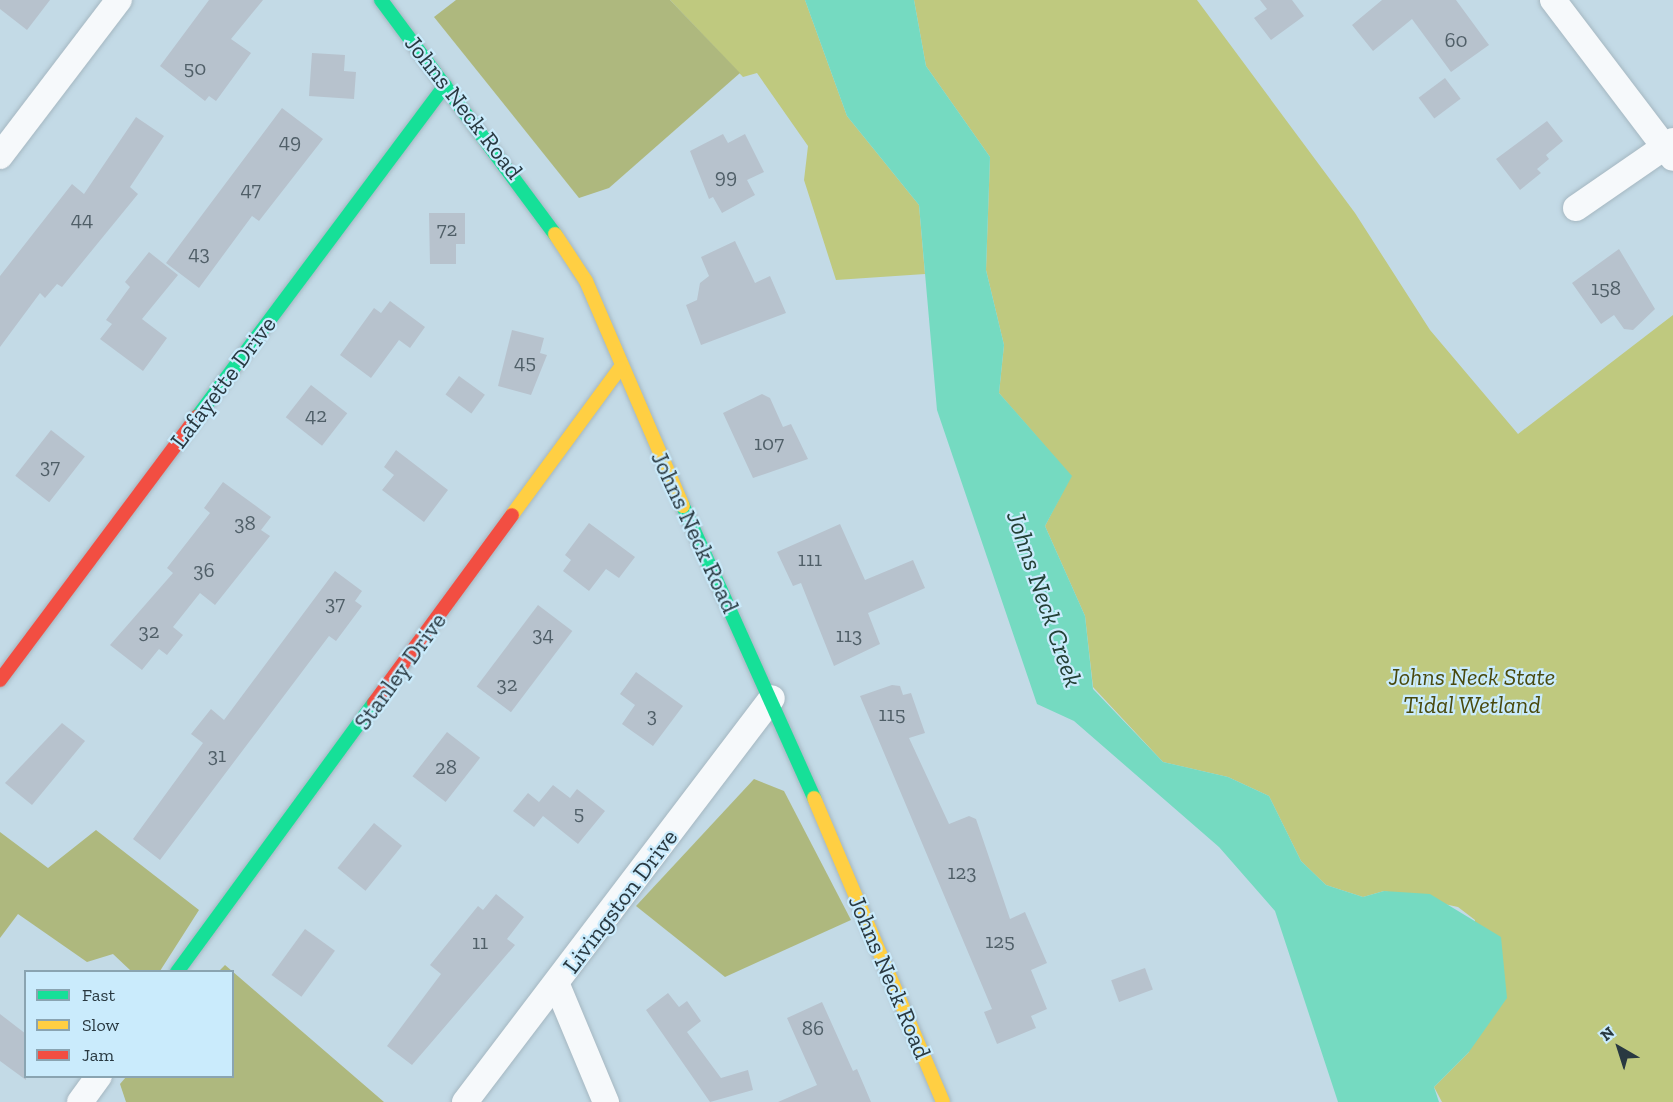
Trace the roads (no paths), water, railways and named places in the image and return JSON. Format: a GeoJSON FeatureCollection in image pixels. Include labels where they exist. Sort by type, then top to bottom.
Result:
{"type":"FeatureCollection","features":[{"type":"Feature","properties":{"kind":"street"},"geometry":{"type":"LineString","coordinates":[[0,156],[119,0]]}},
{"type":"Feature","properties":{"kind":"street","name":"Johns Neck Road"},"geometry":{"type":"LineString","coordinates":[[381,0],[526,188],[586,281],[620,368],[772,698],[943,1102]]}},
{"type":"Feature","properties":{"kind":"street"},"geometry":{"type":"LineString","coordinates":[[1553,0],[1670,149],[1576,208]]}},
{"type":"Feature","properties":{"kind":"street","name":"Lafayette Drive"},"geometry":{"type":"LineString","coordinates":[[0,680],[445,85]]}},
{"type":"Feature","properties":{"kind":"street","name":"Stanley Drive"},"geometry":{"type":"LineString","coordinates":[[178,970],[620,368]]}},
{"type":"Feature","properties":{"kind":"street","name":"Livingston Drive"},"geometry":{"type":"LineString","coordinates":[[465,1102],[557,985],[772,698]]}},
{"type":"Feature","properties":{"kind":"street"},"geometry":{"type":"LineString","coordinates":[[557,985],[606,1102]]}},
{"type":"Feature","properties":{"kind":"street"},"geometry":{"type":"LineString","coordinates":[[80,1102],[98,1078]]}},
{"type":"Feature","properties":{"kind":"water","name":"Johns Neck Creek"},"geometry":{"type":"Polygon","coordinates":[[[805,0],[914,0],[926,66],[990,157],[986,270],[1004,345],[999,393],[1072,476],[1045,526],[1085,616],[1093,689],[1163,762],[1228,777],[1269,796],[1301,861],[1326,885],[1363,897],[1384,891],[1430,894],[1501,937],[1507,998],[1469,1052],[1434,1087],[1439,1102],[1338,1102],[1275,911],[1219,847],[1074,721],[1037,704],[937,410],[919,205],[847,116],[805,0]]]}},
{"type":"Feature","properties":{"kind":"park label","name":"Johns Neck State Tidal Wetland"},"geometry":{"type":"Point","coordinates":[1472,691]}}]}
